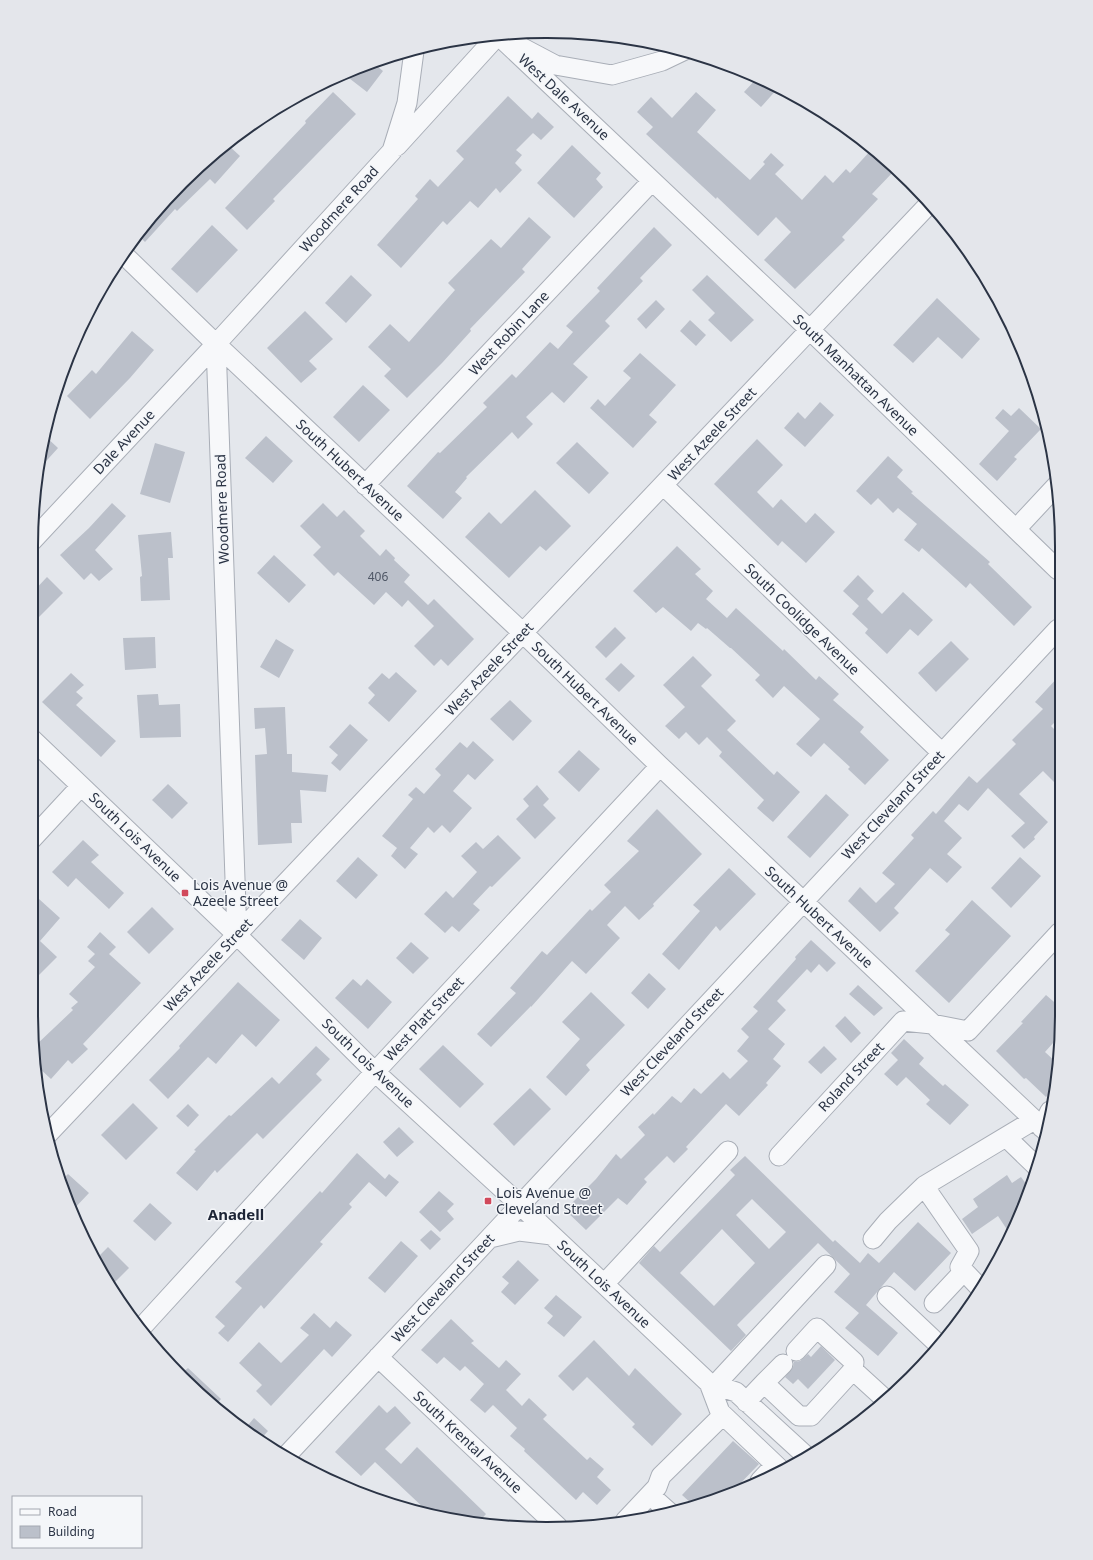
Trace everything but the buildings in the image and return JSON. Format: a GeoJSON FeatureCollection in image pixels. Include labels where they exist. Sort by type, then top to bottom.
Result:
{"type":"FeatureCollection","features":[{"type":"Feature","properties":{"kind":"street","name":"West Dale Avenue"},"geometry":{"type":"LineString","coordinates":[[503,40],[652,181]]}},
{"type":"Feature","properties":{"kind":"street","name":"West Dale Avenue"},"geometry":{"type":"LineString","coordinates":[[507,40],[555,65],[612,75],[662,61],[676,54]]}},
{"type":"Feature","properties":{"kind":"street","name":"Woodmere Road"},"geometry":{"type":"LineString","coordinates":[[237,935],[216,344],[493,41]]}},
{"type":"Feature","properties":{"kind":"street","name":"Woodmere Road"},"geometry":{"type":"LineString","coordinates":[[392,151],[407,103],[413,56]]}},
{"type":"Feature","properties":{"kind":"street","name":"South Manhattan Avenue"},"geometry":{"type":"LineString","coordinates":[[652,181],[810,330],[1055,567]]}},
{"type":"Feature","properties":{"kind":"street","name":"West Robin Lane"},"geometry":{"type":"LineString","coordinates":[[365,485],[652,181]]}},
{"type":"Feature","properties":{"kind":"street","name":"West Azeele Street"},"geometry":{"type":"LineString","coordinates":[[52,1130],[926,208]]}},
{"type":"Feature","properties":{"kind":"street","name":"South Hubert Avenue"},"geometry":{"type":"LineString","coordinates":[[128,259],[1041,1127]]}},
{"type":"Feature","properties":{"kind":"street","name":"Dale Avenue"},"geometry":{"type":"LineString","coordinates":[[38,534],[216,344]]}},
{"type":"Feature","properties":{"kind":"street","name":"South Coolidge Avenue"},"geometry":{"type":"LineString","coordinates":[[663,485],[942,753]]}},
{"type":"Feature","properties":{"kind":"street"},"geometry":{"type":"LineString","coordinates":[[1016,529],[1052,490]]}},
{"type":"Feature","properties":{"kind":"street","name":"West Cleveland Street"},"geometry":{"type":"LineString","coordinates":[[289,1452],[1055,632]]}},
{"type":"Feature","properties":{"kind":"street","name":"South Lois Avenue"},"geometry":{"type":"LineString","coordinates":[[38,745],[237,935],[375,1072],[712,1384],[736,1392],[803,1453]]}},
{"type":"Feature","properties":{"kind":"street","name":"West Platt Street"},"geometry":{"type":"LineString","coordinates":[[145,1325],[375,1072],[660,766]]}},
{"type":"Feature","properties":{"kind":"street"},"geometry":{"type":"LineString","coordinates":[[38,832],[81,786]]}},
{"type":"Feature","properties":{"kind":"street"},"geometry":{"type":"LineString","coordinates":[[932,1024],[968,1031],[1055,937]]}},
{"type":"Feature","properties":{"kind":"street","name":"Roland Street"},"geometry":{"type":"LineString","coordinates":[[779,1156],[903,1021],[932,1024]]}},
{"type":"Feature","properties":{"kind":"street"},"geometry":{"type":"LineString","coordinates":[[873,1239],[888,1221],[924,1186],[1006,1137],[1041,1127]]}},
{"type":"Feature","properties":{"kind":"street"},"geometry":{"type":"LineString","coordinates":[[1006,1137],[1032,1163]]}},
{"type":"Feature","properties":{"kind":"street"},"geometry":{"type":"LineString","coordinates":[[604,1284],[728,1151]]}},
{"type":"Feature","properties":{"kind":"street"},"geometry":{"type":"LineString","coordinates":[[924,1186],[969,1250],[960,1267],[963,1272],[976,1285]]}},
{"type":"Feature","properties":{"kind":"street"},"geometry":{"type":"LineString","coordinates":[[490,1238],[519,1231],[552,1235]]}},
{"type":"Feature","properties":{"kind":"street"},"geometry":{"type":"LineString","coordinates":[[712,1384],[826,1265]]}},
{"type":"Feature","properties":{"kind":"street"},"geometry":{"type":"LineString","coordinates":[[934,1304],[963,1272]]}},
{"type":"Feature","properties":{"kind":"street"},"geometry":{"type":"LineString","coordinates":[[887,1296],[935,1341]]}},
{"type":"Feature","properties":{"kind":"street"},"geometry":{"type":"LineString","coordinates":[[764,1384],[799,1416],[811,1416],[854,1370],[854,1362],[817,1328],[796,1350]]}},
{"type":"Feature","properties":{"kind":"street","name":"South Krental Avenue"},"geometry":{"type":"LineString","coordinates":[[378,1357],[553,1522]]}},
{"type":"Feature","properties":{"kind":"street"},"geometry":{"type":"LineString","coordinates":[[746,1402],[783,1364]]}},
{"type":"Feature","properties":{"kind":"street"},"geometry":{"type":"LineString","coordinates":[[854,1370],[882,1396]]}},
{"type":"Feature","properties":{"kind":"street","name":"South Lois Avenue"},"geometry":{"type":"LineString","coordinates":[[712,1384],[720,1412],[777,1467]]}},
{"type":"Feature","properties":{"kind":"street"},"geometry":{"type":"LineString","coordinates":[[631,1515],[657,1487],[661,1476],[723,1415]]}},
{"type":"Feature","properties":{"kind":"street"},"geometry":{"type":"LineString","coordinates":[[650,1495],[664,1508]]}},
{"type":"Feature","properties":{"kind":"place","name":"Lois Avenue @ Azeele Street"},"geometry":{"type":"Point","coordinates":[185,893]}},
{"type":"Feature","properties":{"kind":"place","name":"Lois Avenue @ Cleveland Street"},"geometry":{"type":"Point","coordinates":[488,1201]}},
{"type":"Feature","properties":{"kind":"district","name":"Anadell"},"geometry":{"type":"Point","coordinates":[236,1215]}}]}
